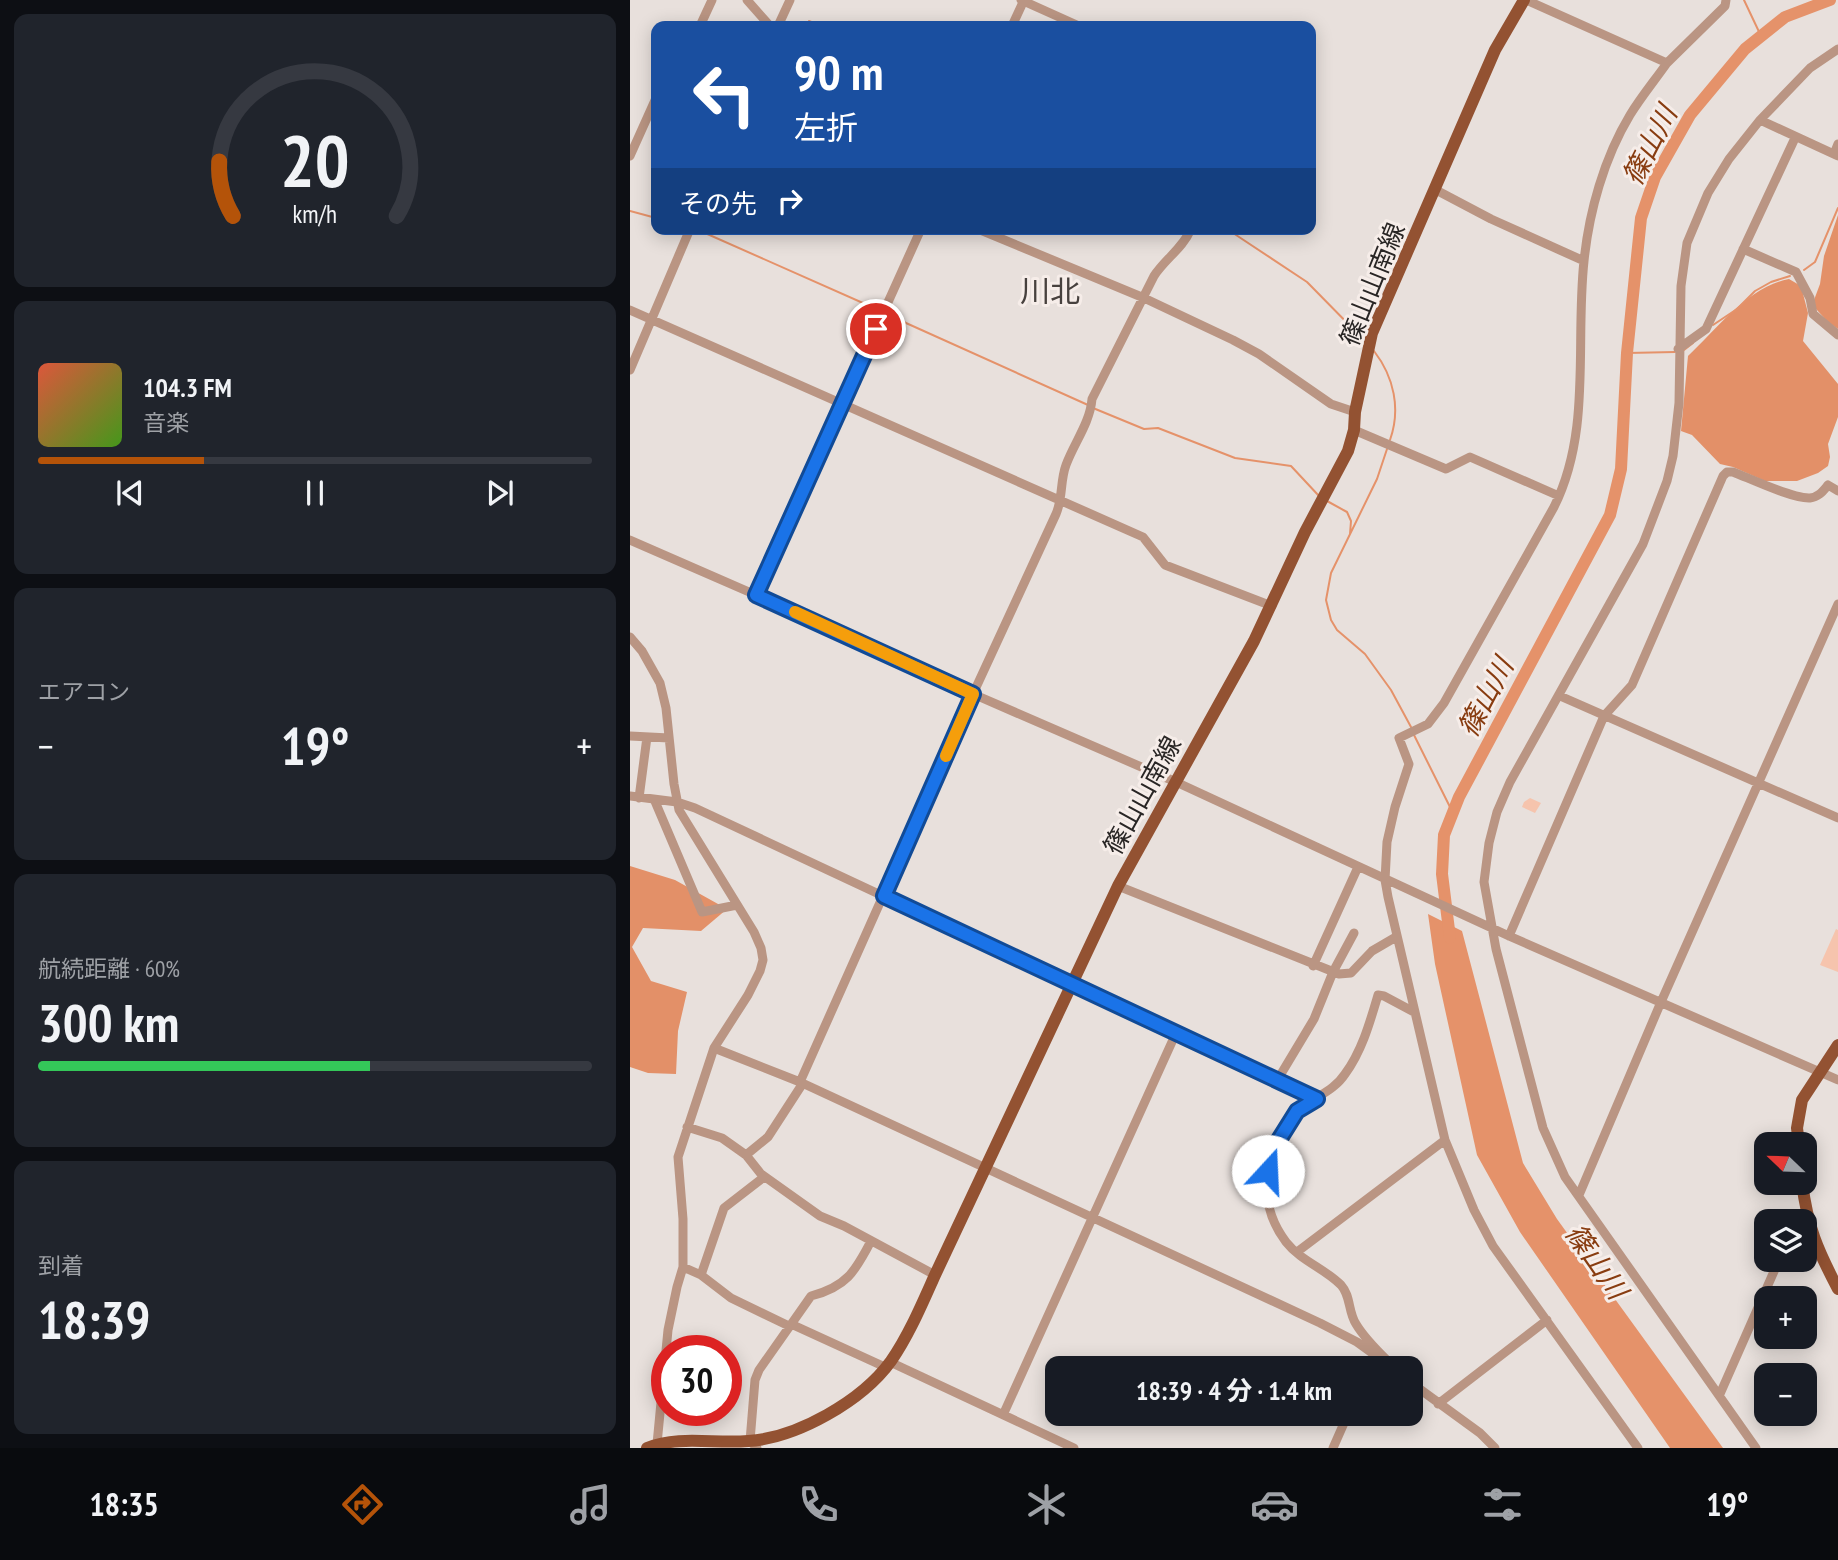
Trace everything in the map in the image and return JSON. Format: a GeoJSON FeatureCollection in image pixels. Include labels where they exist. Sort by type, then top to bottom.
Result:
{"type":"FeatureCollection","features":[{"type":"Feature","properties":{"kind":"main road","name":"篠山山南線"},"geometry":{"type":"LineString","coordinates":[[652,1446],[670,1441],[753,1445],[813,1424],[837,1409],[888,1365],[908,1332],[1118,886],[1272,606],[1305,532],[1348,451],[1372,333],[1495,50],[1525,0]]}},
{"type":"Feature","properties":{"kind":"main road"},"geometry":{"type":"LineString","coordinates":[[1799,1132],[1798,1113],[1802,1100],[1838,1045]]}},
{"type":"Feature","properties":{"kind":"main road"},"geometry":{"type":"LineString","coordinates":[[1817,1250],[1838,1289]]}},
{"type":"Feature","properties":{"kind":"street"},"geometry":{"type":"LineString","coordinates":[[702,21],[712,0]]}},
{"type":"Feature","properties":{"kind":"street"},"geometry":{"type":"LineString","coordinates":[[747,0],[766,21]]}},
{"type":"Feature","properties":{"kind":"street"},"geometry":{"type":"LineString","coordinates":[[780,21],[790,0]]}},
{"type":"Feature","properties":{"kind":"street"},"geometry":{"type":"LineString","coordinates":[[1014,21],[1023,0],[1068,21]]}},
{"type":"Feature","properties":{"kind":"street"},"geometry":{"type":"LineString","coordinates":[[1525,0],[1667,63]]}},
{"type":"Feature","properties":{"kind":"street"},"geometry":{"type":"LineString","coordinates":[[1638,1448],[1493,1246],[1474,1210],[1445,1140],[1396,937],[1388,881],[1387,842],[1409,764],[1399,738],[1424,726],[1435,717],[1567,478],[1577,434],[1584,261],[1597,194],[1610,156],[1630,117],[1667,63],[1725,6],[1726,0]]}},
{"type":"Feature","properties":{"kind":"street"},"geometry":{"type":"LineString","coordinates":[[1756,1448],[1559,1167],[1543,1128],[1491,927],[1484,882],[1489,843],[1497,812],[1510,782],[1643,544],[1667,481],[1673,456],[1679,403],[1681,286],[1687,243],[1708,192],[1729,159],[1760,120],[1810,68],[1838,49]]}},
{"type":"Feature","properties":{"kind":"street"},"geometry":{"type":"LineString","coordinates":[[630,156],[651,110]]}},
{"type":"Feature","properties":{"kind":"street"},"geometry":{"type":"LineString","coordinates":[[1760,120],[1836,155],[1838,144]]}},
{"type":"Feature","properties":{"kind":"street"},"geometry":{"type":"LineString","coordinates":[[1678,349],[1706,329],[1795,138]]}},
{"type":"Feature","properties":{"kind":"street"},"geometry":{"type":"LineString","coordinates":[[1436,190],[1584,261]]}},
{"type":"Feature","properties":{"kind":"street"},"geometry":{"type":"LineString","coordinates":[[630,369],[687,235]]}},
{"type":"Feature","properties":{"kind":"street"},"geometry":{"type":"LineString","coordinates":[[756,595],[918,235]]}},
{"type":"Feature","properties":{"kind":"street"},"geometry":{"type":"LineString","coordinates":[[992,235],[1144,298],[1241,344],[1331,404],[1355,412]]}},
{"type":"Feature","properties":{"kind":"street"},"geometry":{"type":"LineString","coordinates":[[746,1154],[768,1136],[801,1083],[973,694],[1062,501],[1065,468],[1091,412],[1092,399],[1154,276],[1188,235]]}},
{"type":"Feature","properties":{"kind":"street"},"geometry":{"type":"LineString","coordinates":[[1743,249],[1796,272],[1810,298],[1813,314],[1838,335]]}},
{"type":"Feature","properties":{"kind":"street"},"geometry":{"type":"LineString","coordinates":[[630,310],[1143,537],[1165,565],[1272,606]]}},
{"type":"Feature","properties":{"kind":"street"},"geometry":{"type":"LineString","coordinates":[[1354,430],[1446,469],[1466,457],[1471,457],[1559,496]]}},
{"type":"Feature","properties":{"kind":"street"},"geometry":{"type":"LineString","coordinates":[[1509,936],[1604,716],[1632,685],[1727,472],[1804,497],[1820,495],[1828,485],[1838,491]]}},
{"type":"Feature","properties":{"kind":"street"},"geometry":{"type":"LineString","coordinates":[[630,540],[1175,782],[1509,936],[1838,1080]]}},
{"type":"Feature","properties":{"kind":"street"},"geometry":{"type":"LineString","coordinates":[[1579,1195],[1661,1002],[1838,604]]}},
{"type":"Feature","properties":{"kind":"street"},"geometry":{"type":"LineString","coordinates":[[630,637],[655,673],[664,697],[677,802],[687,824],[754,932],[763,960],[748,995],[714,1048],[678,1157],[683,1219],[683,1267],[668,1330],[652,1446]]}},
{"type":"Feature","properties":{"kind":"street"},"geometry":{"type":"LineString","coordinates":[[1560,696],[1838,818]]}},
{"type":"Feature","properties":{"kind":"street"},"geometry":{"type":"LineString","coordinates":[[630,736],[669,738]]}},
{"type":"Feature","properties":{"kind":"street"},"geometry":{"type":"LineString","coordinates":[[648,737],[635,797],[677,802],[695,808],[1317,1099]]}},
{"type":"Feature","properties":{"kind":"street"},"geometry":{"type":"LineString","coordinates":[[654,799],[702,912],[737,905]]}},
{"type":"Feature","properties":{"kind":"street"},"geometry":{"type":"LineString","coordinates":[[1313,966],[1358,867]]}},
{"type":"Feature","properties":{"kind":"street"},"geometry":{"type":"LineString","coordinates":[[1118,886],[1313,966],[1339,974],[1352,973],[1373,951],[1396,937]]}},
{"type":"Feature","properties":{"kind":"street"},"geometry":{"type":"LineString","coordinates":[[1279,1079],[1314,1019],[1333,972],[1354,933]]}},
{"type":"Feature","properties":{"kind":"street"},"geometry":{"type":"LineString","coordinates":[[1377,1354],[1355,1323],[1347,1294],[1341,1285],[1305,1260],[1286,1241],[1272,1217],[1265,1192],[1277,1143],[1297,1111],[1317,1099],[1345,1075],[1368,1030],[1378,995],[1414,1012]]}},
{"type":"Feature","properties":{"kind":"street"},"geometry":{"type":"LineString","coordinates":[[1003,1415],[1176,1032]]}},
{"type":"Feature","properties":{"kind":"street"},"geometry":{"type":"LineString","coordinates":[[714,1048],[801,1083],[985,1167],[1320,1323],[1380,1356]]}},
{"type":"Feature","properties":{"kind":"street"},"geometry":{"type":"LineString","coordinates":[[687,1127],[722,1138],[746,1154],[764,1177],[820,1216],[935,1275]]}},
{"type":"Feature","properties":{"kind":"street"},"geometry":{"type":"LineString","coordinates":[[1297,1252],[1445,1140]]}},
{"type":"Feature","properties":{"kind":"street"},"geometry":{"type":"LineString","coordinates":[[701,1275],[724,1208],[764,1177]]}},
{"type":"Feature","properties":{"kind":"street"},"geometry":{"type":"LineString","coordinates":[[753,1445],[755,1380],[765,1359],[777,1347],[811,1296],[831,1291],[848,1279],[871,1241]]}},
{"type":"Feature","properties":{"kind":"street"},"geometry":{"type":"LineString","coordinates":[[683,1267],[701,1275],[731,1297],[790,1325],[888,1365],[1074,1448]]}},
{"type":"Feature","properties":{"kind":"street"},"geometry":{"type":"LineString","coordinates":[[1720,1394],[1774,1272]]}},
{"type":"Feature","properties":{"kind":"street"},"geometry":{"type":"LineString","coordinates":[[1438,1404],[1547,1320]]}},
{"type":"Feature","properties":{"kind":"street"},"geometry":{"type":"LineString","coordinates":[[1423,1392],[1480,1433],[1495,1448]]}},
{"type":"Feature","properties":{"kind":"street"},"geometry":{"type":"LineString","coordinates":[[1337,1447],[1344,1426]]}},
{"type":"Feature","properties":{"kind":"shaded area"},"geometry":{"type":"Polygon","coordinates":[[[1838,215],[1838,329],[1816,309],[1814,300],[1820,284],[1824,256],[1838,215]]]}},
{"type":"Feature","properties":{"kind":"shaded area"},"geometry":{"type":"Polygon","coordinates":[[[1789,279],[1801,286],[1808,313],[1803,341],[1838,384],[1838,417],[1828,444],[1828,466],[1797,481],[1765,481],[1720,464],[1692,435],[1681,431],[1688,356],[1747,299],[1774,283],[1789,279]]]}},
{"type":"Feature","properties":{"kind":"shaded area"},"geometry":{"type":"Polygon","coordinates":[[[1530,798],[1541,803],[1535,813],[1522,807],[1530,798]]]}},
{"type":"Feature","properties":{"kind":"shaded area"},"geometry":{"type":"Polygon","coordinates":[[[630,866],[675,880],[727,909],[701,931],[643,928],[632,947],[651,981],[687,992],[678,1031],[676,1074],[648,1073],[630,1067],[630,866]]]}},
{"type":"Feature","properties":{"kind":"shaded area"},"geometry":{"type":"Polygon","coordinates":[[[1428,914],[1462,931],[1523,1163],[1557,1219],[1723,1448],[1670,1448],[1520,1232],[1477,1155],[1435,964],[1428,914]]]}},
{"type":"Feature","properties":{"kind":"shaded area"},"geometry":{"type":"Polygon","coordinates":[[[1836,929],[1838,930],[1838,972],[1820,965],[1836,929]]]}},
{"type":"Feature","properties":{"kind":"waterway"},"geometry":{"type":"LineString","coordinates":[[1744,0],[1761,36]]}},
{"type":"Feature","properties":{"kind":"waterway","name":"篠山川"},"geometry":{"type":"LineString","coordinates":[[1450,938],[1442,874],[1444,835],[1459,797],[1610,515],[1621,469],[1627,353],[1641,218],[1655,177],[1690,115],[1745,49],[1785,17],[1830,0]]}},
{"type":"Feature","properties":{"kind":"waterway"},"geometry":{"type":"LineString","coordinates":[[1804,270],[1815,262],[1838,208]]}},
{"type":"Feature","properties":{"kind":"waterway"},"geometry":{"type":"LineString","coordinates":[[630,211],[651,217]]}},
{"type":"Feature","properties":{"kind":"waterway"},"geometry":{"type":"LineString","coordinates":[[710,235],[881,311]]}},
{"type":"Feature","properties":{"kind":"waterway"},"geometry":{"type":"LineString","coordinates":[[1236,235],[1307,282],[1363,339]]}},
{"type":"Feature","properties":{"kind":"waterway"},"geometry":{"type":"LineString","coordinates":[[1713,325],[1737,309],[1755,291],[1790,276]]}},
{"type":"Feature","properties":{"kind":"waterway"},"geometry":{"type":"LineString","coordinates":[[886,314],[1088,405]]}},
{"type":"Feature","properties":{"kind":"waterway"},"geometry":{"type":"LineString","coordinates":[[1684,350],[1693,343]]}},
{"type":"Feature","properties":{"kind":"waterway"},"geometry":{"type":"LineString","coordinates":[[1374,351],[1391,382],[1394,394],[1395,417],[1390,440]]}},
{"type":"Feature","properties":{"kind":"waterway"},"geometry":{"type":"LineString","coordinates":[[1627,353],[1675,352]]}},
{"type":"Feature","properties":{"kind":"waterway"},"geometry":{"type":"LineString","coordinates":[[1093,408],[1144,429],[1158,428],[1235,458],[1291,466],[1319,496]]}},
{"type":"Feature","properties":{"kind":"waterway"},"geometry":{"type":"LineString","coordinates":[[1387,449],[1377,479],[1331,573],[1326,600],[1331,620],[1337,630],[1365,654],[1391,690],[1411,727]]}},
{"type":"Feature","properties":{"kind":"waterway"},"geometry":{"type":"LineString","coordinates":[[1327,501],[1347,512],[1351,521],[1350,534]]}},
{"type":"Feature","properties":{"kind":"waterway"},"geometry":{"type":"LineString","coordinates":[[1414,735],[1453,813]]}},
{"type":"Feature","properties":{"kind":"slow traffic"},"geometry":{"type":"LineString","coordinates":[[795,612],[973,694],[946,756]]}},
{"type":"Feature","properties":{"kind":"district","name":"川北"},"geometry":{"type":"Point","coordinates":[1050,290]}},
{"type":"Feature","properties":{"kind":"route"},"geometry":{"type":"LineString","coordinates":[[876,329],[756,595],[973,694],[884,896],[1317,1099],[1297,1111],[1277,1143],[1268,1171]]}}]}
